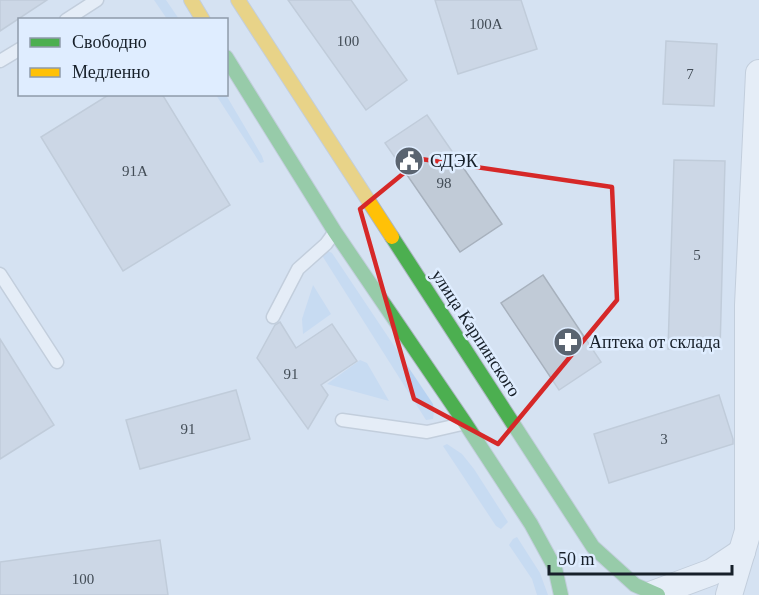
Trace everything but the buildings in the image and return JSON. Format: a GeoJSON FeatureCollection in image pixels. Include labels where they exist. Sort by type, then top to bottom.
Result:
{"type":"FeatureCollection","features":[{"type":"Feature","properties":{"kind":"main road"},"geometry":{"type":"LineString","coordinates":[[191,0],[202,18]]}},
{"type":"Feature","properties":{"kind":"main road","name":"улица Карпинского"},"geometry":{"type":"LineString","coordinates":[[238,0],[593,547],[635,585],[651,595]]}},
{"type":"Feature","properties":{"kind":"main road"},"geometry":{"type":"LineString","coordinates":[[228,60],[263,106],[335,232],[531,524],[555,568],[561,595]]}},
{"type":"Feature","properties":{"kind":"main road"},"geometry":{"type":"LineString","coordinates":[[284,97],[287,91],[286,74]]}},
{"type":"Feature","properties":{"kind":"street"},"geometry":{"type":"LineString","coordinates":[[729,595],[747,531],[759,73]]}},
{"type":"Feature","properties":{"kind":"street"},"geometry":{"type":"LineString","coordinates":[[651,595],[712,572],[742,552]]}},
{"type":"Feature","properties":{"kind":"lane"},"geometry":{"type":"LineString","coordinates":[[69,18],[97,0]]}},
{"type":"Feature","properties":{"kind":"lane"},"geometry":{"type":"LineString","coordinates":[[0,61],[18,50]]}},
{"type":"Feature","properties":{"kind":"lane"},"geometry":{"type":"LineString","coordinates":[[273,317],[298,269],[326,244],[335,232]]}},
{"type":"Feature","properties":{"kind":"lane"},"geometry":{"type":"LineString","coordinates":[[0,274],[57,362]]}},
{"type":"Feature","properties":{"kind":"lane"},"geometry":{"type":"LineString","coordinates":[[342,420],[427,432],[465,423]]}},
{"type":"Feature","properties":{"kind":"highlighted area"},"geometry":{"type":"Polygon","coordinates":[[[421,159],[612,187],[617,300],[498,444],[414,399],[360,209],[421,159]]]}},
{"type":"Feature","properties":{"kind":"shaded area"},"geometry":{"type":"Polygon","coordinates":[[[154,0],[166,0],[178,18],[166,18],[154,0]]]}},
{"type":"Feature","properties":{"kind":"shaded area"},"geometry":{"type":"Polygon","coordinates":[[[217,96],[227,96],[262,156],[264,162],[260,163],[217,96]]]}},
{"type":"Feature","properties":{"kind":"shaded area"},"geometry":{"type":"Polygon","coordinates":[[[326,250],[332,253],[433,404],[433,419],[426,420],[323,257],[326,250]]]}},
{"type":"Feature","properties":{"kind":"shaded area"},"geometry":{"type":"Polygon","coordinates":[[[313,285],[331,314],[303,334],[302,319],[313,285]]]}},
{"type":"Feature","properties":{"kind":"shaded area"},"geometry":{"type":"Polygon","coordinates":[[[360,360],[367,363],[389,401],[327,384],[360,360]]]}},
{"type":"Feature","properties":{"kind":"shaded area"},"geometry":{"type":"Polygon","coordinates":[[[447,444],[462,454],[474,469],[508,522],[501,529],[496,526],[443,446],[447,444]]]}},
{"type":"Feature","properties":{"kind":"shaded area"},"geometry":{"type":"Polygon","coordinates":[[[517,537],[540,573],[548,595],[537,595],[532,579],[509,545],[517,537]]]}},
{"type":"Feature","properties":{"kind":"traffic: fast"},"geometry":{"type":"LineString","coordinates":[[228,60],[335,232],[531,524],[555,568],[561,595]]}},
{"type":"Feature","properties":{"kind":"traffic: fast"},"geometry":{"type":"LineString","coordinates":[[392,237],[593,547],[635,585],[658,595]]}},
{"type":"Feature","properties":{"kind":"traffic: slow"},"geometry":{"type":"LineString","coordinates":[[191,0],[202,18]]}},
{"type":"Feature","properties":{"kind":"traffic: slow"},"geometry":{"type":"LineString","coordinates":[[238,0],[392,237]]}},
{"type":"Feature","properties":{"kind":"place","name":"СДЭК"},"geometry":{"type":"Point","coordinates":[409,161]}},
{"type":"Feature","properties":{"kind":"place","name":"Аптека от склада"},"geometry":{"type":"Point","coordinates":[568,342]}}]}
